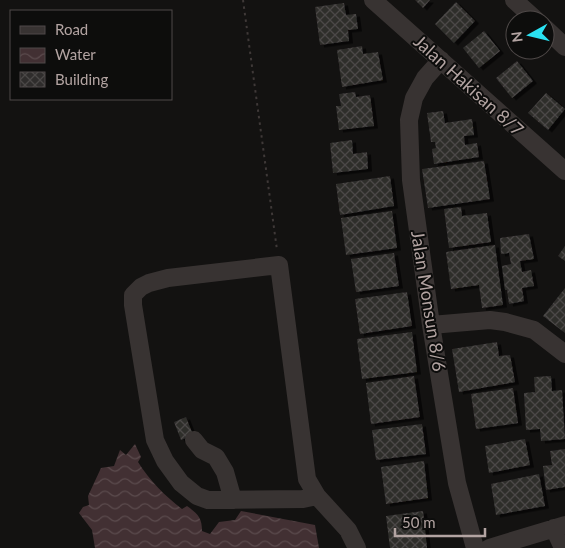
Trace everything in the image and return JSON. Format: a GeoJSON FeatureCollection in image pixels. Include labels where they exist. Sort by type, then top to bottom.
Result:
{"type":"FeatureCollection","features":[{"type":"Feature","properties":{"kind":"street","name":"Jalan Hakisan 8/7"},"geometry":{"type":"LineString","coordinates":[[373,0],[565,171]]}},
{"type":"Feature","properties":{"kind":"street"},"geometry":{"type":"LineString","coordinates":[[514,0],[525,10]]}},
{"type":"Feature","properties":{"kind":"street"},"geometry":{"type":"LineString","coordinates":[[555,38],[565,47]]}},
{"type":"Feature","properties":{"kind":"street","name":"Jalan Monsun 8/6"},"geometry":{"type":"LineString","coordinates":[[441,60],[425,78],[414,98],[409,120],[411,180],[431,325],[457,483],[475,548]]}},
{"type":"Feature","properties":{"kind":"street"},"geometry":{"type":"LineString","coordinates":[[317,496],[303,499],[208,500],[197,496],[181,483],[165,461],[155,440],[134,314],[133,295],[141,286],[168,278],[279,265],[308,479],[317,496],[348,530],[357,548]]}},
{"type":"Feature","properties":{"kind":"street"},"geometry":{"type":"LineString","coordinates":[[431,325],[490,320],[505,322],[534,330],[565,354]]}},
{"type":"Feature","properties":{"kind":"street"},"geometry":{"type":"LineString","coordinates":[[194,440],[202,450],[216,458],[225,472],[233,500]]}},
{"type":"Feature","properties":{"kind":"street"},"geometry":{"type":"LineString","coordinates":[[489,548],[559,526],[563,548]]}},
{"type":"Feature","properties":{"kind":"path"},"geometry":{"type":"LineString","coordinates":[[243,0],[279,265]]}},
{"type":"Feature","properties":{"kind":"water"},"geometry":{"type":"Polygon","coordinates":[[[135,444],[141,457],[138,462],[148,476],[182,509],[187,506],[197,514],[202,531],[210,534],[219,522],[235,520],[241,511],[315,525],[319,548],[95,548],[92,530],[79,513],[83,507],[89,505],[88,496],[101,468],[114,466],[120,450],[126,455],[135,444]]]}},
{"type":"Feature","properties":{"kind":"building"},"geometry":{"type":"Polygon","coordinates":[[[415,0],[430,0],[423,8],[415,0]]]}},
{"type":"Feature","properties":{"kind":"building"},"geometry":{"type":"Polygon","coordinates":[[[456,2],[475,21],[454,43],[435,24],[456,2]]]}},
{"type":"Feature","properties":{"kind":"building"},"geometry":{"type":"Polygon","coordinates":[[[344,3],[346,15],[356,14],[358,29],[348,30],[349,41],[320,45],[315,7],[344,3]]]}},
{"type":"Feature","properties":{"kind":"building"},"geometry":{"type":"Polygon","coordinates":[[[484,31],[500,51],[479,68],[463,48],[484,31]]]}},
{"type":"Feature","properties":{"kind":"building"},"geometry":{"type":"Polygon","coordinates":[[[362,46],[363,54],[378,52],[383,80],[342,87],[337,50],[362,46]]]}},
{"type":"Feature","properties":{"kind":"building"},"geometry":{"type":"Polygon","coordinates":[[[517,61],[533,81],[512,98],[496,78],[517,61]]]}},
{"type":"Feature","properties":{"kind":"building"},"geometry":{"type":"Polygon","coordinates":[[[355,92],[356,97],[370,95],[374,126],[339,130],[336,106],[341,106],[339,94],[355,92]]]}},
{"type":"Feature","properties":{"kind":"building"},"geometry":{"type":"Polygon","coordinates":[[[546,93],[565,109],[548,130],[528,113],[546,93]]]}},
{"type":"Feature","properties":{"kind":"building"},"geometry":{"type":"Polygon","coordinates":[[[443,111],[445,123],[472,119],[474,135],[464,136],[465,145],[477,143],[479,157],[434,164],[432,149],[436,148],[435,142],[431,142],[427,113],[443,111]]]}},
{"type":"Feature","properties":{"kind":"building"},"geometry":{"type":"Polygon","coordinates":[[[352,140],[353,154],[367,152],[368,169],[333,173],[330,143],[352,140]]]}},
{"type":"Feature","properties":{"kind":"building"},"geometry":{"type":"Polygon","coordinates":[[[484,161],[490,199],[428,208],[422,169],[484,161]]]}},
{"type":"Feature","properties":{"kind":"building"},"geometry":{"type":"Polygon","coordinates":[[[390,176],[394,206],[340,215],[336,184],[390,176]]]}},
{"type":"Feature","properties":{"kind":"building"},"geometry":{"type":"Polygon","coordinates":[[[461,207],[462,216],[487,213],[491,242],[449,248],[444,209],[461,207]]]}},
{"type":"Feature","properties":{"kind":"building"},"geometry":{"type":"Polygon","coordinates":[[[392,211],[397,248],[346,255],[341,218],[392,211]]]}},
{"type":"Feature","properties":{"kind":"building"},"geometry":{"type":"Polygon","coordinates":[[[529,234],[534,259],[520,261],[522,272],[531,270],[534,286],[522,288],[524,301],[509,304],[502,266],[511,264],[509,253],[501,254],[500,238],[529,234]]]}},
{"type":"Feature","properties":{"kind":"building"},"geometry":{"type":"Polygon","coordinates":[[[495,245],[503,305],[482,308],[479,285],[451,289],[446,252],[495,245]]]}},
{"type":"Feature","properties":{"kind":"building"},"geometry":{"type":"Polygon","coordinates":[[[565,246],[565,261],[558,256],[565,246]]]}},
{"type":"Feature","properties":{"kind":"building"},"geometry":{"type":"Polygon","coordinates":[[[394,253],[399,286],[356,292],[351,259],[394,253]]]}},
{"type":"Feature","properties":{"kind":"building"},"geometry":{"type":"Polygon","coordinates":[[[565,288],[565,333],[543,316],[565,288]]]}},
{"type":"Feature","properties":{"kind":"building"},"geometry":{"type":"Polygon","coordinates":[[[407,292],[412,326],[360,334],[355,299],[407,292]]]}},
{"type":"Feature","properties":{"kind":"building"},"geometry":{"type":"Polygon","coordinates":[[[412,332],[417,372],[362,379],[357,339],[412,332]]]}},
{"type":"Feature","properties":{"kind":"building"},"geometry":{"type":"Polygon","coordinates":[[[497,342],[499,356],[510,355],[515,382],[459,392],[452,349],[497,342]]]}},
{"type":"Feature","properties":{"kind":"building"},"geometry":{"type":"Polygon","coordinates":[[[414,376],[420,417],[371,424],[366,383],[414,376]]]}},
{"type":"Feature","properties":{"kind":"building"},"geometry":{"type":"Polygon","coordinates":[[[551,376],[552,391],[562,390],[565,439],[541,441],[540,429],[526,430],[524,393],[535,392],[534,377],[551,376]]]}},
{"type":"Feature","properties":{"kind":"building"},"geometry":{"type":"Polygon","coordinates":[[[513,388],[518,423],[476,429],[471,394],[513,388]]]}},
{"type":"Feature","properties":{"kind":"building"},"geometry":{"type":"Polygon","coordinates":[[[186,417],[193,435],[181,440],[174,422],[186,417]]]}},
{"type":"Feature","properties":{"kind":"building"},"geometry":{"type":"Polygon","coordinates":[[[422,424],[426,454],[376,460],[372,430],[422,424]]]}},
{"type":"Feature","properties":{"kind":"building"},"geometry":{"type":"Polygon","coordinates":[[[525,439],[530,465],[489,473],[485,446],[525,439]]]}},
{"type":"Feature","properties":{"kind":"building"},"geometry":{"type":"Polygon","coordinates":[[[565,449],[565,487],[546,490],[543,466],[552,465],[550,451],[565,449]]]}},
{"type":"Feature","properties":{"kind":"building"},"geometry":{"type":"Polygon","coordinates":[[[424,461],[428,498],[386,504],[381,467],[424,461]]]}},
{"type":"Feature","properties":{"kind":"building"},"geometry":{"type":"Polygon","coordinates":[[[539,474],[545,506],[496,515],[491,484],[539,474]]]}},
{"type":"Feature","properties":{"kind":"building"},"geometry":{"type":"Polygon","coordinates":[[[423,511],[427,548],[390,548],[386,516],[423,511]]]}}]}
